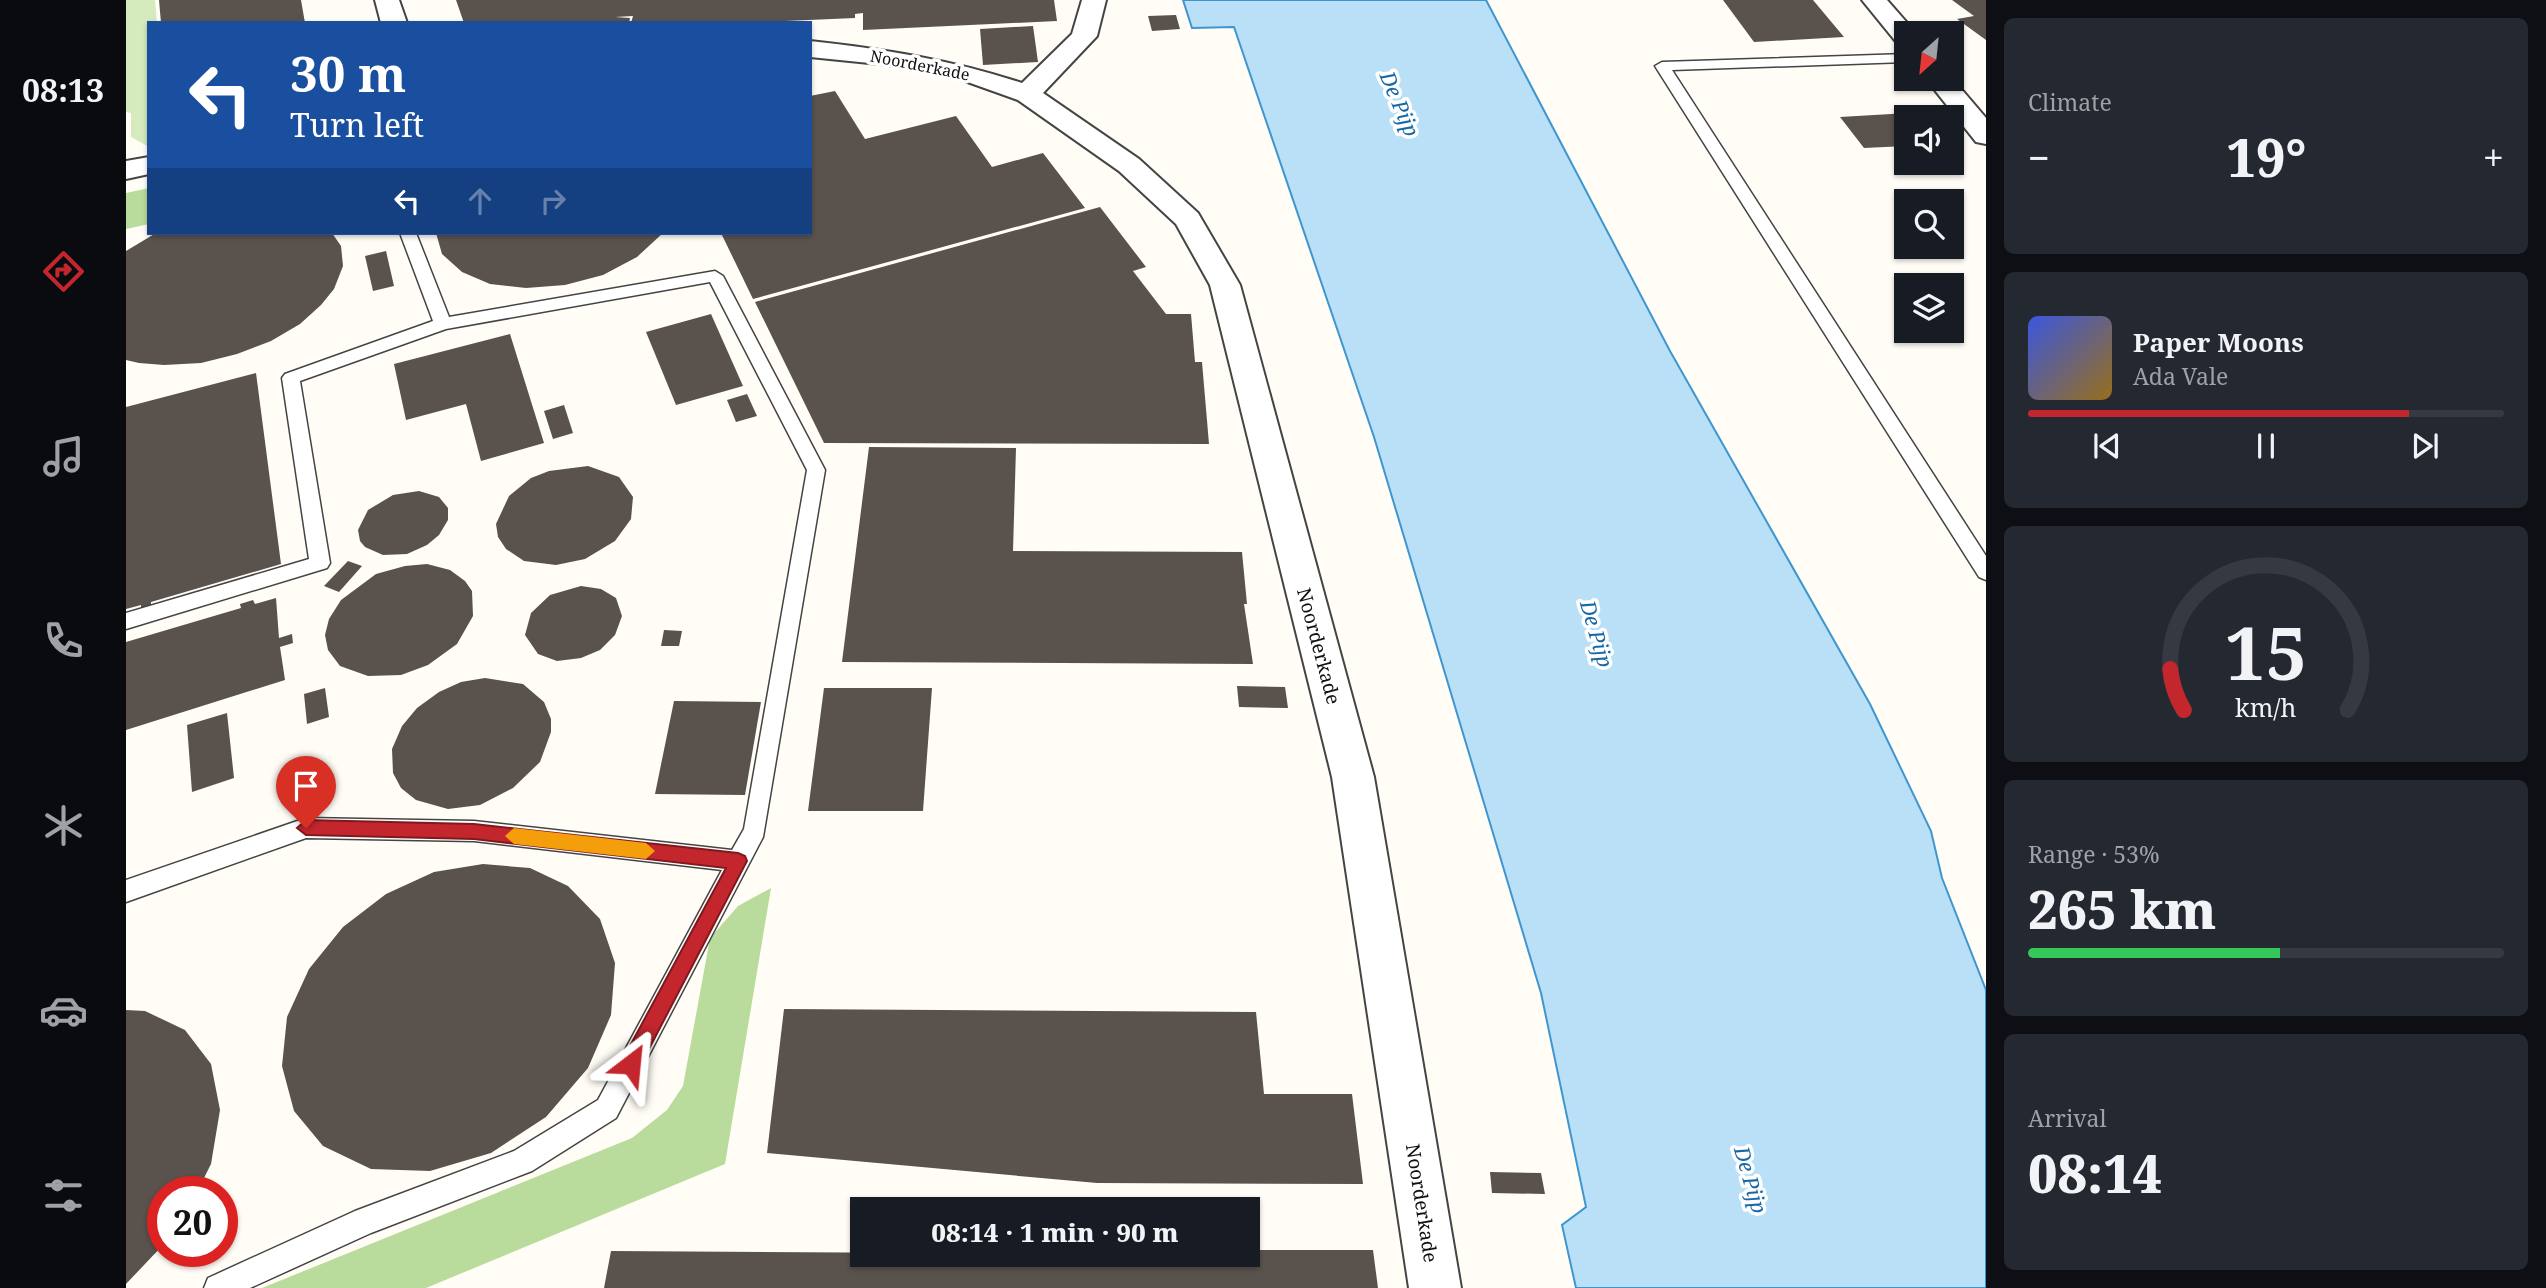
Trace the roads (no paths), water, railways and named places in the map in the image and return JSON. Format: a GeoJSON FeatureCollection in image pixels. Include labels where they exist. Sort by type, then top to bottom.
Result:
{"type":"FeatureCollection","features":[{"type":"Feature","properties":{"kind":"street"},"geometry":{"type":"LineString","coordinates":[[387,0],[393,21]]}},
{"type":"Feature","properties":{"kind":"street"},"geometry":{"type":"LineString","coordinates":[[1027,94],[1084,36],[1094,0]]}},
{"type":"Feature","properties":{"kind":"street"},"geometry":{"type":"LineString","coordinates":[[1874,0],[1894,24]]}},
{"type":"Feature","properties":{"kind":"street","name":"Noorderkade"},"geometry":{"type":"LineString","coordinates":[[812,49],[888,57],[956,71],[1027,94],[1129,165],[1188,219],[1225,285],[1353,777],[1435,1288]]}},
{"type":"Feature","properties":{"kind":"street"},"geometry":{"type":"LineString","coordinates":[[1949,91],[1986,136]]}},
{"type":"Feature","properties":{"kind":"street"},"geometry":{"type":"LineString","coordinates":[[126,170],[147,165]]}},
{"type":"Feature","properties":{"kind":"lane"},"geometry":{"type":"LineString","coordinates":[[1894,58],[1662,66],[1986,572]]}},
{"type":"Feature","properties":{"kind":"lane"},"geometry":{"type":"LineString","coordinates":[[409,235],[443,324]]}},
{"type":"Feature","properties":{"kind":"lane"},"geometry":{"type":"LineString","coordinates":[[126,621],[320,563],[291,378],[443,324],[715,276],[816,470],[755,830],[607,1109],[522,1161],[365,1222],[218,1288]]}},
{"type":"Feature","properties":{"kind":"lane"},"geometry":{"type":"LineString","coordinates":[[126,891],[306,828],[474,831],[738,861]]}},
{"type":"Feature","properties":{"kind":"water","name":"De Pijp"},"geometry":{"type":"Polygon","coordinates":[[[1183,0],[1486,0],[1670,351],[1870,704],[1931,831],[1942,878],[1986,990],[1986,1288],[1576,1288],[1562,1225],[1586,1207],[1541,993],[1374,437],[1234,27],[1192,28],[1183,0]]]}}]}
